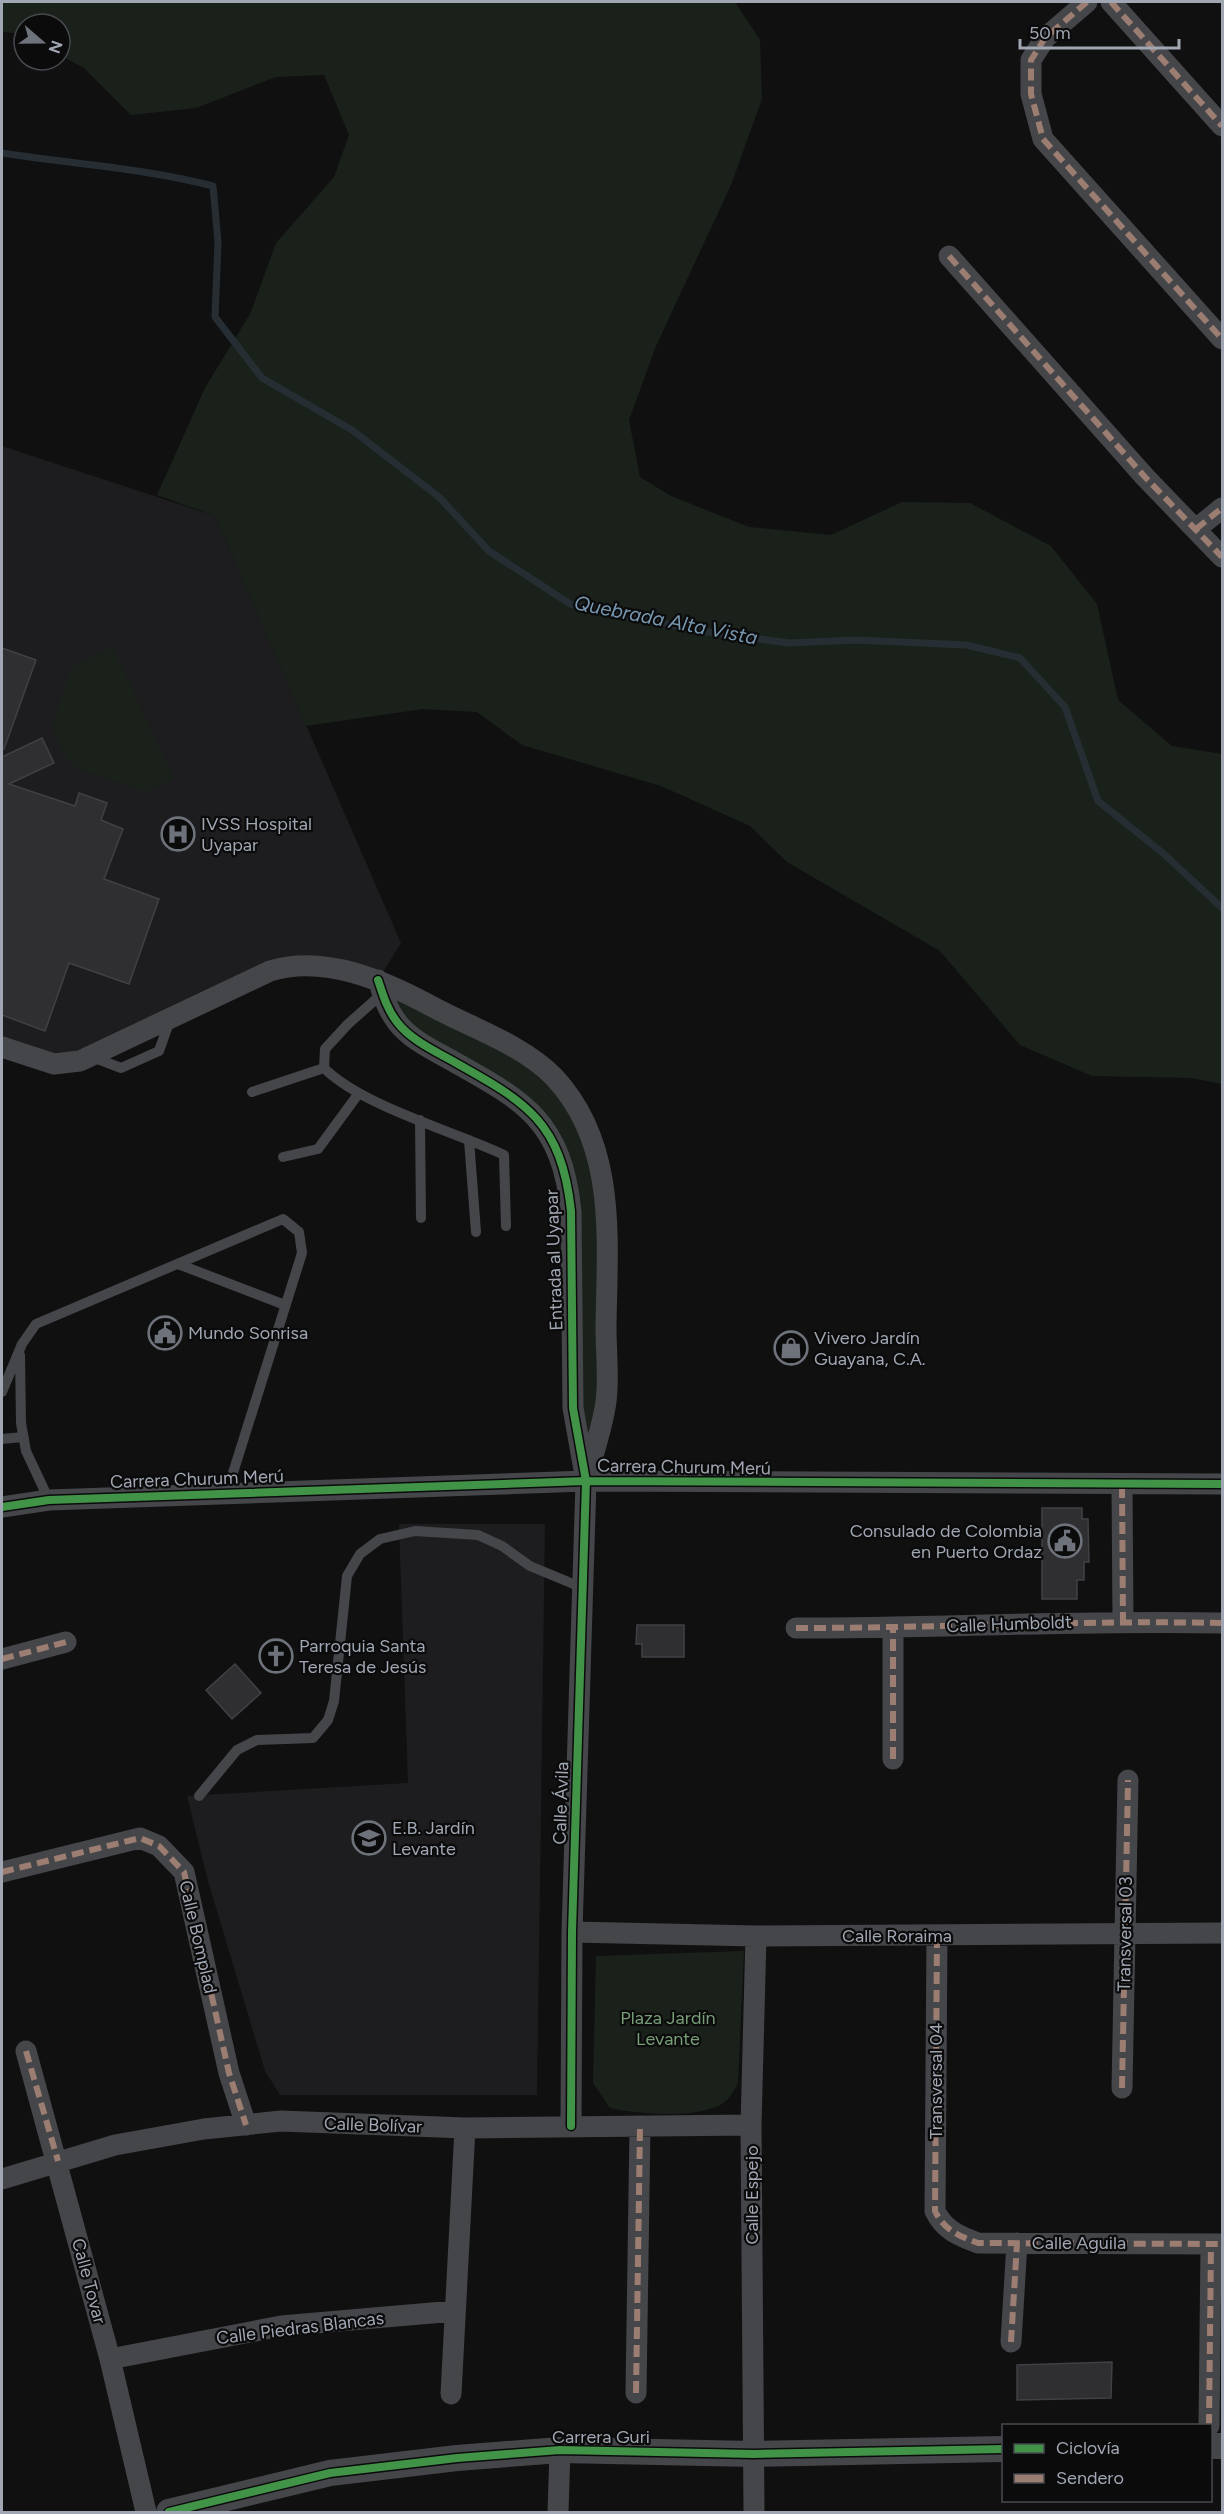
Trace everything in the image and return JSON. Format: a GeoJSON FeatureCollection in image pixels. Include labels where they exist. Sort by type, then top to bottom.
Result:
{"type":"FeatureCollection","features":[{"type":"Feature","properties":{"kind":"street"},"geometry":{"type":"LineString","coordinates":[[1087,2],[1045,38],[1031,60],[1031,94],[1043,139],[1222,339]]}},
{"type":"Feature","properties":{"kind":"street"},"geometry":{"type":"LineString","coordinates":[[1111,2],[1222,126]]}},
{"type":"Feature","properties":{"kind":"street"},"geometry":{"type":"LineString","coordinates":[[949,256],[1137,468],[1222,557]]}},
{"type":"Feature","properties":{"kind":"street"},"geometry":{"type":"LineString","coordinates":[[1196,529],[1222,508]]}},
{"type":"Feature","properties":{"kind":"street"},"geometry":{"type":"LineString","coordinates":[[2,1047],[54,1064],[80,1061],[287,965],[326,967],[381,987],[537,1063],[566,1092],[590,1131],[605,1191],[607,1256],[605,1411],[586,1481]]}},
{"type":"Feature","properties":{"kind":"street","name":"Entrada al Uyapar"},"geometry":{"type":"LineString","coordinates":[[381,987],[387,1007],[398,1024],[420,1043],[501,1088],[538,1117],[562,1162],[571,1211],[573,1408],[586,1481]]}},
{"type":"Feature","properties":{"kind":"street","name":"Carrera Churum Merú"},"geometry":{"type":"LineString","coordinates":[[2,1507],[49,1500],[227,1492],[586,1481],[1222,1484]]}},
{"type":"Feature","properties":{"kind":"street","name":"Calle Ávila"},"geometry":{"type":"LineString","coordinates":[[572,2126],[572,1932],[586,1481]]}},
{"type":"Feature","properties":{"kind":"street"},"geometry":{"type":"LineString","coordinates":[[1122,1485],[1123,1620]]}},
{"type":"Feature","properties":{"kind":"street","name":"Calle Humboldt"},"geometry":{"type":"LineString","coordinates":[[796,1628],[894,1628],[1123,1620],[1222,1623]]}},
{"type":"Feature","properties":{"kind":"street"},"geometry":{"type":"LineString","coordinates":[[893,1759],[894,1628]]}},
{"type":"Feature","properties":{"kind":"street"},"geometry":{"type":"LineString","coordinates":[[2,1659],[66,1642]]}},
{"type":"Feature","properties":{"kind":"street","name":"Transversal 03"},"geometry":{"type":"LineString","coordinates":[[1122,2088],[1128,1780]]}},
{"type":"Feature","properties":{"kind":"street","name":"Calle Bomplad"},"geometry":{"type":"LineString","coordinates":[[2,1872],[140,1838],[159,1846],[184,1872],[230,2073],[246,2125]]}},
{"type":"Feature","properties":{"kind":"street","name":"Calle Roraima"},"geometry":{"type":"LineString","coordinates":[[572,1932],[756,1936],[1222,1933]]}},
{"type":"Feature","properties":{"kind":"street","name":"Calle Espejo"},"geometry":{"type":"LineString","coordinates":[[754,2512],[751,2124],[756,1936]]}},
{"type":"Feature","properties":{"kind":"street","name":"Transversal 04"},"geometry":{"type":"LineString","coordinates":[[937,1936],[935,2211],[941,2224]]}},
{"type":"Feature","properties":{"kind":"street","name":"Calle Tovar"},"geometry":{"type":"LineString","coordinates":[[26,2051],[58,2161],[110,2359],[146,2512]]}},
{"type":"Feature","properties":{"kind":"street","name":"Calle Bolívar"},"geometry":{"type":"LineString","coordinates":[[2,2179],[115,2145],[204,2129],[281,2121],[465,2128],[751,2124]]}},
{"type":"Feature","properties":{"kind":"street"},"geometry":{"type":"LineString","coordinates":[[636,2393],[640,2126]]}},
{"type":"Feature","properties":{"kind":"street"},"geometry":{"type":"LineString","coordinates":[[451,2394],[465,2128]]}},
{"type":"Feature","properties":{"kind":"street","name":"Calle Aguila"},"geometry":{"type":"LineString","coordinates":[[941,2224],[960,2236],[978,2242],[1217,2244]]}},
{"type":"Feature","properties":{"kind":"street"},"geometry":{"type":"LineString","coordinates":[[1011,2342],[1017,2243]]}},
{"type":"Feature","properties":{"kind":"street"},"geometry":{"type":"LineString","coordinates":[[1209,2424],[1217,2244]]}},
{"type":"Feature","properties":{"kind":"street","name":"Calle Piedras Blancas"},"geometry":{"type":"LineString","coordinates":[[110,2359],[281,2326],[455,2311]]}},
{"type":"Feature","properties":{"kind":"street"},"geometry":{"type":"LineString","coordinates":[[558,2512],[560,2450]]}},
{"type":"Feature","properties":{"kind":"street","name":"Carrera Guri"},"geometry":{"type":"LineString","coordinates":[[169,2512],[330,2473],[457,2458],[560,2450],[754,2454],[1002,2450]]}},
{"type":"Feature","properties":{"kind":"lane"},"geometry":{"type":"LineString","coordinates":[[381,987],[325,1049],[324,1068],[335,1079],[359,1093],[505,1157],[506,1226]]}},
{"type":"Feature","properties":{"kind":"lane"},"geometry":{"type":"LineString","coordinates":[[252,1092],[324,1068]]}},
{"type":"Feature","properties":{"kind":"lane"},"geometry":{"type":"LineString","coordinates":[[283,1157],[318,1149],[359,1093]]}},
{"type":"Feature","properties":{"kind":"lane"},"geometry":{"type":"LineString","coordinates":[[420,1120],[421,1218]]}},
{"type":"Feature","properties":{"kind":"lane"},"geometry":{"type":"LineString","coordinates":[[469,1140],[476,1232]]}},
{"type":"Feature","properties":{"kind":"lane"},"geometry":{"type":"LineString","coordinates":[[2,1392],[20,1349],[36,1324],[283,1219],[299,1232],[302,1253],[227,1492]]}},
{"type":"Feature","properties":{"kind":"lane"},"geometry":{"type":"LineString","coordinates":[[178,1264],[285,1305]]}},
{"type":"Feature","properties":{"kind":"lane"},"geometry":{"type":"LineString","coordinates":[[20,1349],[23,1437],[26,1451],[49,1500]]}},
{"type":"Feature","properties":{"kind":"lane"},"geometry":{"type":"LineString","coordinates":[[2,1439],[23,1437]]}},
{"type":"Feature","properties":{"kind":"lane"},"geometry":{"type":"LineString","coordinates":[[199,1796],[237,1750],[257,1740],[313,1738],[328,1720],[334,1701],[347,1576],[360,1554],[380,1539],[415,1531],[478,1535],[502,1546],[530,1566],[583,1587]]}},
{"type":"Feature","properties":{"kind":"shaded area","name":"IVSS Hospital Uyapar"},"geometry":{"type":"Polygon","coordinates":[[[2,446],[215,516],[401,943],[378,980],[306,965],[80,1061],[2,1046],[2,446]]]}},
{"type":"Feature","properties":{"kind":"shaded area","name":"E.B. Jardín Levante"},"geometry":{"type":"Polygon","coordinates":[[[399,1524],[545,1524],[537,2095],[280,2095],[265,2071],[208,1881],[187,1796],[408,1783],[399,1524]]]}},
{"type":"Feature","properties":{"kind":"green space"},"geometry":{"type":"Polygon","coordinates":[[[2,2],[735,2],[760,40],[762,99],[731,185],[656,346],[629,420],[640,477],[671,496],[749,527],[831,535],[902,502],[970,503],[1051,546],[1097,604],[1118,700],[1172,746],[1222,754],[1222,1084],[1192,1078],[1092,1076],[1020,1045],[940,951],[787,862],[750,826],[661,786],[522,745],[477,712],[423,709],[306,726],[215,516],[157,495],[205,388],[251,312],[276,243],[334,177],[349,135],[324,75],[276,77],[196,108],[131,115],[84,68],[72,62],[72,12],[12,12],[12,33],[2,32],[2,2]]]}},
{"type":"Feature","properties":{"kind":"green space"},"geometry":{"type":"Polygon","coordinates":[[[112,646],[174,779],[147,792],[76,768],[64,754],[54,730],[53,725],[73,665],[112,646]]]}},
{"type":"Feature","properties":{"kind":"green space"},"geometry":{"type":"Polygon","coordinates":[[[378,980],[537,1063],[597,1155],[605,1411],[586,1481],[571,1211],[538,1117],[420,1043],[378,980]]]}},
{"type":"Feature","properties":{"kind":"green space","name":"Plaza Jardín Levante"},"geometry":{"type":"Polygon","coordinates":[[[744,1951],[738,2083],[728,2099],[704,2111],[688,2113],[654,2114],[610,2108],[593,2083],[596,1956],[744,1951]]]}},
{"type":"Feature","properties":{"kind":"building"},"geometry":{"type":"Polygon","coordinates":[[[2,648],[36,660],[4,749],[2,748],[2,648]]]}},
{"type":"Feature","properties":{"kind":"building"},"geometry":{"type":"Polygon","coordinates":[[[42,738],[54,763],[9,784],[75,806],[79,793],[107,803],[101,820],[123,829],[104,879],[159,899],[129,984],[69,963],[45,1031],[2,1015],[2,757],[42,738]]]}},
{"type":"Feature","properties":{"kind":"building","name":"Consulado de Colombia en Puerto Ordaz"},"geometry":{"type":"Polygon","coordinates":[[[1042,1508],[1082,1508],[1082,1519],[1088,1519],[1089,1562],[1084,1562],[1084,1580],[1077,1580],[1077,1599],[1042,1599],[1042,1508]]]}},
{"type":"Feature","properties":{"kind":"building"},"geometry":{"type":"Polygon","coordinates":[[[637,1625],[684,1625],[684,1657],[642,1657],[642,1644],[636,1644],[637,1625]]]}},
{"type":"Feature","properties":{"kind":"building"},"geometry":{"type":"Polygon","coordinates":[[[235,1664],[261,1693],[232,1719],[206,1690],[235,1664]]]}},
{"type":"Feature","properties":{"kind":"building"},"geometry":{"type":"Polygon","coordinates":[[[1112,2362],[1111,2398],[1017,2400],[1017,2365],[1112,2362]]]}},
{"type":"Feature","properties":{"kind":"waterway","name":"Quebrada Alta Vista"},"geometry":{"type":"LineString","coordinates":[[2,153],[134,171],[213,186],[218,242],[215,317],[262,378],[352,430],[439,497],[489,551],[570,604],[700,631],[789,643],[855,640],[967,645],[1020,658],[1065,707],[1098,801],[1164,854],[1222,908]]}},
{"type":"Feature","properties":{"kind":"marked path"},"geometry":{"type":"LineString","coordinates":[[1087,2],[1045,38],[1031,60],[1031,94],[1043,139],[1222,339]]}},
{"type":"Feature","properties":{"kind":"marked path"},"geometry":{"type":"LineString","coordinates":[[1111,2],[1222,126]]}},
{"type":"Feature","properties":{"kind":"marked path"},"geometry":{"type":"LineString","coordinates":[[949,256],[1145,477],[1222,557]]}},
{"type":"Feature","properties":{"kind":"marked path"},"geometry":{"type":"LineString","coordinates":[[1196,529],[1222,508]]}},
{"type":"Feature","properties":{"kind":"marked path"},"geometry":{"type":"LineString","coordinates":[[1122,1486],[1123,1620]]}},
{"type":"Feature","properties":{"kind":"marked path"},"geometry":{"type":"LineString","coordinates":[[796,1628],[1222,1623]]}},
{"type":"Feature","properties":{"kind":"marked path"},"geometry":{"type":"LineString","coordinates":[[893,1628],[893,1759]]}},
{"type":"Feature","properties":{"kind":"marked path"},"geometry":{"type":"LineString","coordinates":[[2,1659],[66,1642]]}},
{"type":"Feature","properties":{"kind":"marked path"},"geometry":{"type":"LineString","coordinates":[[1122,2088],[1128,1780]]}},
{"type":"Feature","properties":{"kind":"marked path"},"geometry":{"type":"LineString","coordinates":[[2,1872],[140,1838],[159,1846],[184,1872],[229,2073],[246,2125]]}},
{"type":"Feature","properties":{"kind":"marked path"},"geometry":{"type":"LineString","coordinates":[[937,1936],[935,2211],[943,2223],[958,2235],[978,2243],[1222,2244]]}},
{"type":"Feature","properties":{"kind":"marked path"},"geometry":{"type":"LineString","coordinates":[[26,2051],[58,2161]]}},
{"type":"Feature","properties":{"kind":"marked path"},"geometry":{"type":"LineString","coordinates":[[636,2393],[640,2126]]}},
{"type":"Feature","properties":{"kind":"marked path"},"geometry":{"type":"LineString","coordinates":[[1011,2342],[1017,2243]]}},
{"type":"Feature","properties":{"kind":"marked path"},"geometry":{"type":"LineString","coordinates":[[1209,2424],[1211,2244]]}},
{"type":"Feature","properties":{"kind":"cycle path"},"geometry":{"type":"LineString","coordinates":[[378,980],[391,1012],[408,1034],[518,1101],[534,1116],[548,1134],[558,1154],[566,1180],[571,1211],[573,1408],[586,1481],[572,1932],[571,2126]]}},
{"type":"Feature","properties":{"kind":"cycle path"},"geometry":{"type":"LineString","coordinates":[[2,1507],[49,1500],[586,1481],[1222,1484]]}},
{"type":"Feature","properties":{"kind":"cycle path"},"geometry":{"type":"LineString","coordinates":[[169,2512],[330,2473],[457,2458],[560,2450],[754,2454],[1002,2449]]}},
{"type":"Feature","properties":{"kind":"place","name":"IVSS Hospital Uyapar"},"geometry":{"type":"Point","coordinates":[178,834]}},
{"type":"Feature","properties":{"kind":"place","name":"Mundo Sonrisa"},"geometry":{"type":"Point","coordinates":[165,1333]}},
{"type":"Feature","properties":{"kind":"place","name":"Vivero Jardín Guayana, C.A."},"geometry":{"type":"Point","coordinates":[791,1348]}},
{"type":"Feature","properties":{"kind":"place","name":"Consulado de Colombia en Puerto Ordaz"},"geometry":{"type":"Point","coordinates":[1065,1541]}},
{"type":"Feature","properties":{"kind":"place","name":"Parroquia Santa Teresa de Jesús"},"geometry":{"type":"Point","coordinates":[276,1656]}},
{"type":"Feature","properties":{"kind":"place","name":"E.B. Jardín Levante"},"geometry":{"type":"Point","coordinates":[369,1838]}}]}
